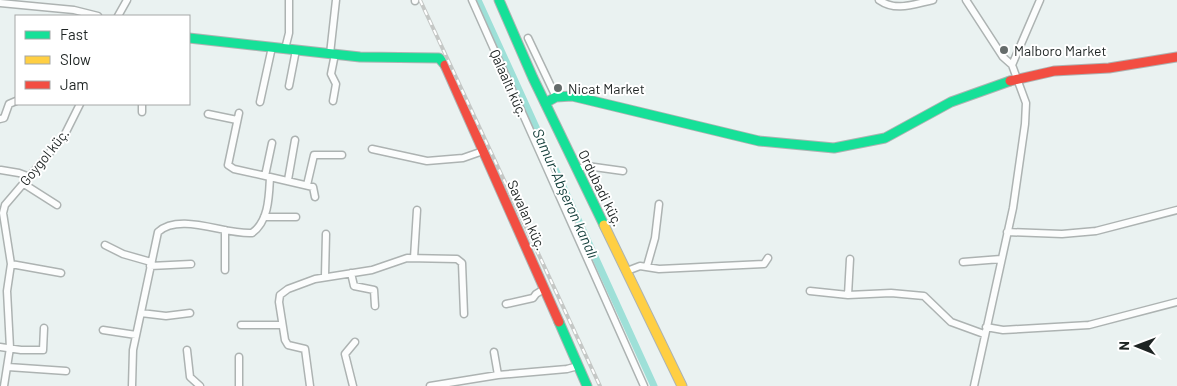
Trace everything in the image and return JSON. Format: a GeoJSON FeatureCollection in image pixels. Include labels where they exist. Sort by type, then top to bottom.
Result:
{"type":"FeatureCollection","features":[{"type":"Feature","properties":{"kind":"street"},"geometry":{"type":"LineString","coordinates":[[119,15],[127,0]]}},
{"type":"Feature","properties":{"kind":"street"},"geometry":{"type":"LineString","coordinates":[[285,49],[289,32],[288,0]]}},
{"type":"Feature","properties":{"kind":"street"},"geometry":{"type":"LineString","coordinates":[[333,101],[336,84],[331,74],[336,0]]}},
{"type":"Feature","properties":{"kind":"street","name":"Qalaaltı küç."},"geometry":{"type":"LineString","coordinates":[[472,0],[644,386]]}},
{"type":"Feature","properties":{"kind":"street","name":"Ordubadi küç."},"geometry":{"type":"LineString","coordinates":[[500,0],[546,104],[682,386]]}},
{"type":"Feature","properties":{"kind":"street"},"geometry":{"type":"LineString","coordinates":[[879,0],[887,6],[896,8],[934,0]]}},
{"type":"Feature","properties":{"kind":"street"},"geometry":{"type":"LineString","coordinates":[[966,0],[1003,58],[1012,65],[1024,96],[1026,111],[1017,187],[974,386]]}},
{"type":"Feature","properties":{"kind":"street"},"geometry":{"type":"LineString","coordinates":[[1012,65],[1040,0]]}},
{"type":"Feature","properties":{"kind":"street"},"geometry":{"type":"LineString","coordinates":[[0,3],[74,10],[94,15]]}},
{"type":"Feature","properties":{"kind":"street"},"geometry":{"type":"LineString","coordinates":[[190,38],[332,54]]}},
{"type":"Feature","properties":{"kind":"street"},"geometry":{"type":"LineString","coordinates":[[528,38],[556,97]]}},
{"type":"Feature","properties":{"kind":"street"},"geometry":{"type":"LineString","coordinates":[[260,102],[272,47]]}},
{"type":"Feature","properties":{"kind":"street"},"geometry":{"type":"LineString","coordinates":[[289,86],[296,50]]}},
{"type":"Feature","properties":{"kind":"street","name":"Savalan küç."},"geometry":{"type":"LineString","coordinates":[[332,54],[439,58],[446,68],[587,386]]}},
{"type":"Feature","properties":{"kind":"street"},"geometry":{"type":"LineString","coordinates":[[546,104],[556,97],[572,96],[759,141],[834,148],[885,138],[952,102],[1017,78],[1054,71],[1109,68],[1177,57]]}},
{"type":"Feature","properties":{"kind":"street"},"geometry":{"type":"LineString","coordinates":[[0,120],[4,118],[9,104],[15,101]]}},
{"type":"Feature","properties":{"kind":"street","name":"Goygol küç."},"geometry":{"type":"LineString","coordinates":[[4,386],[10,348],[8,291],[10,264],[2,213],[7,200],[24,184],[64,136],[80,105]]}},
{"type":"Feature","properties":{"kind":"street"},"geometry":{"type":"LineString","coordinates":[[142,105],[142,112]]}},
{"type":"Feature","properties":{"kind":"street"},"geometry":{"type":"LineString","coordinates":[[208,114],[238,116],[228,165],[234,169],[313,187],[315,197]]}},
{"type":"Feature","properties":{"kind":"street"},"geometry":{"type":"LineString","coordinates":[[288,180],[295,140]]}},
{"type":"Feature","properties":{"kind":"street"},"geometry":{"type":"LineString","coordinates":[[132,386],[132,356],[158,232],[166,225],[179,223],[252,233],[264,217],[268,202],[268,176],[272,143]]}},
{"type":"Feature","properties":{"kind":"street"},"geometry":{"type":"LineString","coordinates":[[372,149],[427,161],[463,158],[483,151]]}},
{"type":"Feature","properties":{"kind":"street"},"geometry":{"type":"LineString","coordinates":[[307,185],[314,155],[342,155]]}},
{"type":"Feature","properties":{"kind":"street"},"geometry":{"type":"LineString","coordinates":[[577,169],[586,166],[623,171]]}},
{"type":"Feature","properties":{"kind":"street"},"geometry":{"type":"LineString","coordinates":[[1,170],[30,177]]}},
{"type":"Feature","properties":{"kind":"street"},"geometry":{"type":"LineString","coordinates":[[24,184],[56,205]]}},
{"type":"Feature","properties":{"kind":"street"},"geometry":{"type":"LineString","coordinates":[[646,266],[655,238],[659,204]]}},
{"type":"Feature","properties":{"kind":"street"},"geometry":{"type":"LineString","coordinates":[[414,258],[417,210]]}},
{"type":"Feature","properties":{"kind":"street"},"geometry":{"type":"LineString","coordinates":[[1007,232],[1062,234],[1096,231],[1177,210]]}},
{"type":"Feature","properties":{"kind":"street"},"geometry":{"type":"LineString","coordinates":[[264,217],[296,217]]}},
{"type":"Feature","properties":{"kind":"street"},"geometry":{"type":"LineString","coordinates":[[225,270],[226,230]]}},
{"type":"Feature","properties":{"kind":"street"},"geometry":{"type":"LineString","coordinates":[[325,276],[326,234]]}},
{"type":"Feature","properties":{"kind":"street"},"geometry":{"type":"LineString","coordinates":[[105,245],[151,264],[192,264]]}},
{"type":"Feature","properties":{"kind":"street"},"geometry":{"type":"LineString","coordinates":[[310,386],[305,349],[286,343],[279,302],[280,295],[288,289],[325,276],[377,269],[398,261],[414,258],[461,260],[464,314]]}},
{"type":"Feature","properties":{"kind":"street"},"geometry":{"type":"LineString","coordinates":[[627,272],[640,266],[659,269],[764,264],[768,258]]}},
{"type":"Feature","properties":{"kind":"street"},"geometry":{"type":"LineString","coordinates":[[848,294],[850,259]]}},
{"type":"Feature","properties":{"kind":"street"},"geometry":{"type":"LineString","coordinates":[[963,262],[1001,259]]}},
{"type":"Feature","properties":{"kind":"street"},"geometry":{"type":"LineString","coordinates":[[10,264],[61,273]]}},
{"type":"Feature","properties":{"kind":"street"},"geometry":{"type":"LineString","coordinates":[[351,273],[356,288],[374,290],[375,306]]}},
{"type":"Feature","properties":{"kind":"street"},"geometry":{"type":"LineString","coordinates":[[506,304],[531,299],[544,289]]}},
{"type":"Feature","properties":{"kind":"street"},"geometry":{"type":"LineString","coordinates":[[810,291],[848,294],[891,292],[924,296],[951,322],[984,334]]}},
{"type":"Feature","properties":{"kind":"street"},"geometry":{"type":"LineString","coordinates":[[986,326],[1003,330],[1089,325],[1177,302]]}},
{"type":"Feature","properties":{"kind":"street"},"geometry":{"type":"LineString","coordinates":[[141,313],[166,316],[190,313]]}},
{"type":"Feature","properties":{"kind":"street"},"geometry":{"type":"LineString","coordinates":[[241,325],[282,324]]}},
{"type":"Feature","properties":{"kind":"street"},"geometry":{"type":"LineString","coordinates":[[0,347],[43,350],[44,328]]}},
{"type":"Feature","properties":{"kind":"street"},"geometry":{"type":"LineString","coordinates":[[103,330],[136,335]]}},
{"type":"Feature","properties":{"kind":"street"},"geometry":{"type":"LineString","coordinates":[[353,386],[345,354],[355,342]]}},
{"type":"Feature","properties":{"kind":"street"},"geometry":{"type":"LineString","coordinates":[[187,350],[190,377],[200,386]]}},
{"type":"Feature","properties":{"kind":"street"},"geometry":{"type":"LineString","coordinates":[[494,352],[498,375]]}},
{"type":"Feature","properties":{"kind":"street"},"geometry":{"type":"LineString","coordinates":[[239,357],[239,386]]}},
{"type":"Feature","properties":{"kind":"street"},"geometry":{"type":"LineString","coordinates":[[430,386],[469,383],[498,375],[568,369],[578,366]]}},
{"type":"Feature","properties":{"kind":"street"},"geometry":{"type":"LineString","coordinates":[[8,367],[66,371]]}},
{"type":"Feature","properties":{"kind":"waterway","name":"Samur-Abşeron kanalı"},"geometry":{"type":"LineString","coordinates":[[478,0],[654,386]]}},
{"type":"Feature","properties":{"kind":"railway"},"geometry":{"type":"LineString","coordinates":[[420,0],[600,386]]}},
{"type":"Feature","properties":{"kind":"traffic: fast"},"geometry":{"type":"LineString","coordinates":[[499,0],[533,78],[604,225]]}},
{"type":"Feature","properties":{"kind":"traffic: fast"},"geometry":{"type":"LineString","coordinates":[[190,38],[360,57],[439,58],[445,65]]}},
{"type":"Feature","properties":{"kind":"traffic: fast"},"geometry":{"type":"LineString","coordinates":[[545,103],[556,97],[572,96],[759,141],[834,148],[885,138],[951,102],[1010,81]]}},
{"type":"Feature","properties":{"kind":"traffic: fast"},"geometry":{"type":"LineString","coordinates":[[559,322],[587,386]]}},
{"type":"Feature","properties":{"kind":"traffic: slow"},"geometry":{"type":"LineString","coordinates":[[604,225],[682,386]]}},
{"type":"Feature","properties":{"kind":"traffic: jam"},"geometry":{"type":"LineString","coordinates":[[1010,81],[1054,71],[1109,68],[1177,57]]}},
{"type":"Feature","properties":{"kind":"traffic: jam"},"geometry":{"type":"LineString","coordinates":[[445,65],[559,322]]}},
{"type":"Feature","properties":{"kind":"place","name":"Malboro Market"},"geometry":{"type":"Point","coordinates":[1004,50]}},
{"type":"Feature","properties":{"kind":"place","name":"Nicat Market"},"geometry":{"type":"Point","coordinates":[558,88]}}]}
